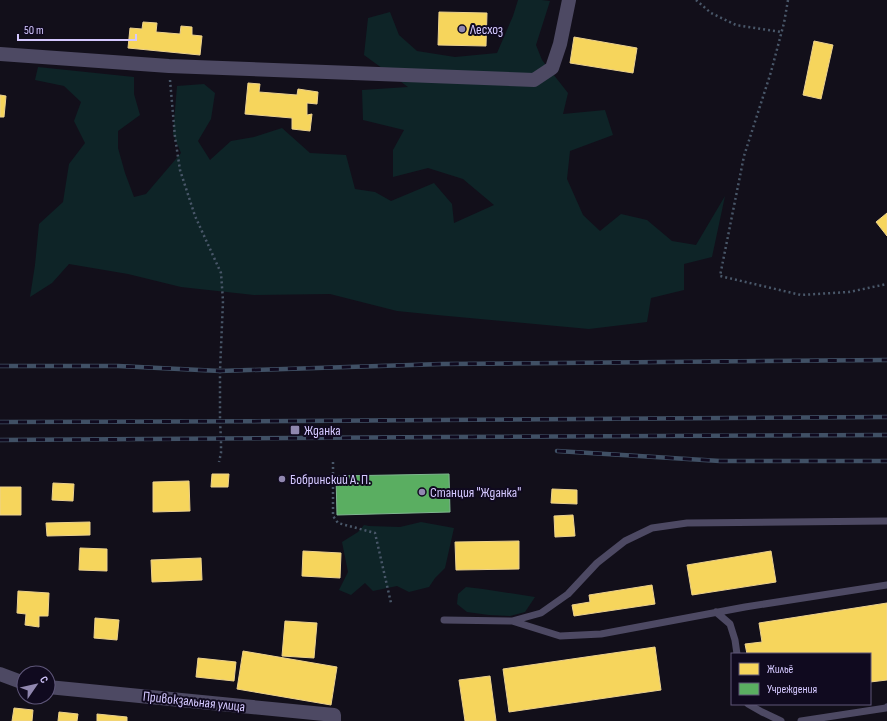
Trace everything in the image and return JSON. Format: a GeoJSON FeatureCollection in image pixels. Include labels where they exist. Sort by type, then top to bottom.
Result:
{"type":"FeatureCollection","features":[{"type":"Feature","properties":{"kind":"street"},"geometry":{"type":"LineString","coordinates":[[0,54],[169,66],[534,80],[552,68],[560,44],[569,0]]}},
{"type":"Feature","properties":{"kind":"street"},"geometry":{"type":"LineString","coordinates":[[0,674],[16,680]]}},
{"type":"Feature","properties":{"kind":"street","name":"Привокзальная улица"},"geometry":{"type":"LineString","coordinates":[[56,688],[334,715],[334,721]]}},
{"type":"Feature","properties":{"kind":"lane"},"geometry":{"type":"LineString","coordinates":[[444,620],[512,621],[541,613],[568,594],[597,563],[625,541],[652,528],[687,523],[887,521]]}},
{"type":"Feature","properties":{"kind":"lane"},"geometry":{"type":"LineString","coordinates":[[512,621],[560,636],[601,634],[745,607],[887,585]]}},
{"type":"Feature","properties":{"kind":"lane"},"geometry":{"type":"LineString","coordinates":[[716,612],[730,624],[736,640],[737,653]]}},
{"type":"Feature","properties":{"kind":"lane"},"geometry":{"type":"LineString","coordinates":[[750,705],[781,721]]}},
{"type":"Feature","properties":{"kind":"lane"},"geometry":{"type":"LineString","coordinates":[[801,721],[887,707]]}},
{"type":"Feature","properties":{"kind":"path"},"geometry":{"type":"LineString","coordinates":[[696,0],[711,13],[736,25],[781,32]]}},
{"type":"Feature","properties":{"kind":"path"},"geometry":{"type":"LineString","coordinates":[[788,0],[771,72],[744,156],[720,276],[801,294],[849,292],[887,284]]}},
{"type":"Feature","properties":{"kind":"path"},"geometry":{"type":"LineString","coordinates":[[169,66],[175,137],[180,170],[195,216],[221,274],[223,301],[220,370],[220,421],[222,439],[219,462]]}},
{"type":"Feature","properties":{"kind":"path"},"geometry":{"type":"LineString","coordinates":[[333,462],[333,516],[338,523],[375,533],[392,603]]}},
{"type":"Feature","properties":{"kind":"green space"},"geometry":{"type":"Polygon","coordinates":[[[518,0],[550,1],[536,45],[542,60],[568,93],[563,114],[605,110],[613,135],[570,151],[567,179],[583,215],[600,231],[621,214],[647,220],[672,241],[696,245],[725,196],[712,257],[684,264],[684,290],[651,298],[647,322],[589,329],[397,311],[330,294],[254,295],[181,287],[128,274],[69,264],[52,283],[30,297],[39,224],[63,202],[69,164],[85,143],[74,121],[81,102],[64,86],[35,80],[38,67],[134,77],[134,94],[140,115],[118,131],[118,148],[134,197],[146,194],[181,153],[173,134],[177,86],[204,84],[215,93],[211,119],[198,141],[210,160],[231,141],[254,137],[282,128],[310,153],[346,155],[355,189],[375,192],[391,201],[434,183],[452,204],[454,223],[494,205],[463,179],[428,168],[393,177],[393,150],[404,130],[363,120],[362,90],[408,87],[364,55],[368,18],[390,12],[399,35],[417,51],[455,57],[497,53],[513,16],[518,0]]]}},
{"type":"Feature","properties":{"kind":"green space"},"geometry":{"type":"Polygon","coordinates":[[[421,522],[454,528],[445,568],[435,578],[429,587],[409,592],[397,586],[373,591],[365,583],[351,595],[339,590],[348,572],[342,542],[358,532],[364,525],[400,527],[421,522]]]}},
{"type":"Feature","properties":{"kind":"green space"},"geometry":{"type":"Polygon","coordinates":[[[466,587],[535,597],[525,612],[510,616],[467,612],[457,604],[458,594],[466,587]]]}},
{"type":"Feature","properties":{"kind":"building: Жильё","name":"Лесхоз"},"geometry":{"type":"Polygon","coordinates":[[[439,12],[487,13],[486,46],[438,45],[439,12]]]}},
{"type":"Feature","properties":{"kind":"building: Жильё"},"geometry":{"type":"Polygon","coordinates":[[[143,22],[157,23],[156,32],[180,34],[181,26],[192,27],[192,35],[202,36],[200,55],[128,48],[130,28],[142,29],[143,22]]]}},
{"type":"Feature","properties":{"kind":"building: Жильё"},"geometry":{"type":"Polygon","coordinates":[[[574,37],[637,48],[633,73],[570,63],[574,37]]]}},
{"type":"Feature","properties":{"kind":"building: Жильё"},"geometry":{"type":"Polygon","coordinates":[[[814,41],[833,45],[821,99],[803,95],[814,41]]]}},
{"type":"Feature","properties":{"kind":"building: Жильё"},"geometry":{"type":"Polygon","coordinates":[[[248,83],[260,84],[259,92],[297,95],[298,89],[318,92],[317,104],[307,103],[307,115],[312,114],[310,131],[292,129],[292,118],[245,114],[248,83]]]}},
{"type":"Feature","properties":{"kind":"building: Жильё"},"geometry":{"type":"Polygon","coordinates":[[[0,95],[6,96],[4,117],[0,117],[0,95]]]}},
{"type":"Feature","properties":{"kind":"building: Жильё"},"geometry":{"type":"Polygon","coordinates":[[[887,213],[887,236],[876,222],[887,213]]]}},
{"type":"Feature","properties":{"kind":"building: Жильё"},"geometry":{"type":"Polygon","coordinates":[[[212,474],[229,474],[228,487],[211,487],[212,474]]]}},
{"type":"Feature","properties":{"kind":"building: Жильё"},"geometry":{"type":"Polygon","coordinates":[[[189,481],[190,511],[153,512],[153,482],[189,481]]]}},
{"type":"Feature","properties":{"kind":"building: Жильё"},"geometry":{"type":"Polygon","coordinates":[[[53,483],[74,484],[73,501],[52,500],[53,483]]]}},
{"type":"Feature","properties":{"kind":"building: Жильё"},"geometry":{"type":"Polygon","coordinates":[[[0,487],[21,487],[21,515],[0,515],[0,487]]]}},
{"type":"Feature","properties":{"kind":"building: Жильё"},"geometry":{"type":"Polygon","coordinates":[[[552,489],[577,490],[577,504],[551,503],[552,489]]]}},
{"type":"Feature","properties":{"kind":"building: Жильё"},"geometry":{"type":"Polygon","coordinates":[[[573,515],[575,536],[555,537],[554,516],[573,515]]]}},
{"type":"Feature","properties":{"kind":"building: Жильё"},"geometry":{"type":"Polygon","coordinates":[[[90,522],[90,535],[47,536],[46,523],[90,522]]]}},
{"type":"Feature","properties":{"kind":"building: Жильё"},"geometry":{"type":"Polygon","coordinates":[[[519,541],[519,569],[456,570],[455,542],[519,541]]]}},
{"type":"Feature","properties":{"kind":"building: Жильё"},"geometry":{"type":"Polygon","coordinates":[[[80,548],[107,549],[107,571],[79,570],[80,548]]]}},
{"type":"Feature","properties":{"kind":"building: Жильё"},"geometry":{"type":"Polygon","coordinates":[[[303,551],[341,553],[340,578],[302,576],[303,551]]]}},
{"type":"Feature","properties":{"kind":"building: Жильё"},"geometry":{"type":"Polygon","coordinates":[[[771,551],[776,582],[692,595],[687,565],[771,551]]]}},
{"type":"Feature","properties":{"kind":"building: Жильё"},"geometry":{"type":"Polygon","coordinates":[[[201,558],[202,580],[152,582],[151,560],[201,558]]]}},
{"type":"Feature","properties":{"kind":"building: Жильё"},"geometry":{"type":"Polygon","coordinates":[[[652,585],[655,604],[574,616],[572,605],[590,602],[589,595],[652,585]]]}},
{"type":"Feature","properties":{"kind":"building: Жильё"},"geometry":{"type":"Polygon","coordinates":[[[18,591],[49,593],[48,616],[39,616],[39,627],[25,625],[26,614],[17,613],[18,591]]]}},
{"type":"Feature","properties":{"kind":"building: Жильё"},"geometry":{"type":"Polygon","coordinates":[[[887,603],[887,680],[871,682],[871,653],[747,653],[745,644],[762,642],[759,623],[887,603]]]}},
{"type":"Feature","properties":{"kind":"building: Жильё"},"geometry":{"type":"Polygon","coordinates":[[[95,618],[119,620],[117,640],[94,638],[95,618]]]}},
{"type":"Feature","properties":{"kind":"building: Жильё"},"geometry":{"type":"Polygon","coordinates":[[[285,621],[317,623],[314,658],[282,656],[285,621]]]}},
{"type":"Feature","properties":{"kind":"building: Жильё"},"geometry":{"type":"Polygon","coordinates":[[[655,647],[661,690],[509,712],[503,669],[655,647]]]}},
{"type":"Feature","properties":{"kind":"building: Жильё"},"geometry":{"type":"Polygon","coordinates":[[[243,651],[337,667],[331,705],[237,689],[243,651]]]}},
{"type":"Feature","properties":{"kind":"building: Жильё"},"geometry":{"type":"Polygon","coordinates":[[[198,658],[236,662],[234,681],[196,677],[198,658]]]}},
{"type":"Feature","properties":{"kind":"building: Жильё"},"geometry":{"type":"Polygon","coordinates":[[[490,676],[496,721],[465,721],[459,680],[490,676]]]}},
{"type":"Feature","properties":{"kind":"building: Жильё"},"geometry":{"type":"Polygon","coordinates":[[[14,708],[33,710],[32,721],[12,721],[14,708]]]}},
{"type":"Feature","properties":{"kind":"building: Жильё"},"geometry":{"type":"Polygon","coordinates":[[[59,712],[78,714],[77,721],[58,721],[59,712]]]}},
{"type":"Feature","properties":{"kind":"building: Жильё"},"geometry":{"type":"Polygon","coordinates":[[[97,714],[127,717],[127,721],[97,721],[97,714]]]}},
{"type":"Feature","properties":{"kind":"building: Учреждения","name":"Жданка"},"geometry":{"type":"Polygon","coordinates":[[[449,474],[450,512],[337,515],[336,476],[449,474]]]}},
{"type":"Feature","properties":{"kind":"railway"},"geometry":{"type":"LineString","coordinates":[[0,366],[118,366],[220,371],[442,364],[887,360]]}},
{"type":"Feature","properties":{"kind":"railway"},"geometry":{"type":"LineString","coordinates":[[0,422],[887,417]]}},
{"type":"Feature","properties":{"kind":"railway"},"geometry":{"type":"LineString","coordinates":[[0,440],[887,435]]}},
{"type":"Feature","properties":{"kind":"railway"},"geometry":{"type":"LineString","coordinates":[[557,451],[720,461],[887,461]]}},
{"type":"Feature","properties":{"kind":"place","name":"Лесхоз"},"geometry":{"type":"Point","coordinates":[462,29]}},
{"type":"Feature","properties":{"kind":"place","name":"Жданка"},"geometry":{"type":"Point","coordinates":[295,430]}},
{"type":"Feature","properties":{"kind":"place","name":"Бобринский А. П."},"geometry":{"type":"Point","coordinates":[282,479]}},
{"type":"Feature","properties":{"kind":"place","name":"Станция \"Жданка\""},"geometry":{"type":"Point","coordinates":[422,492]}}]}
